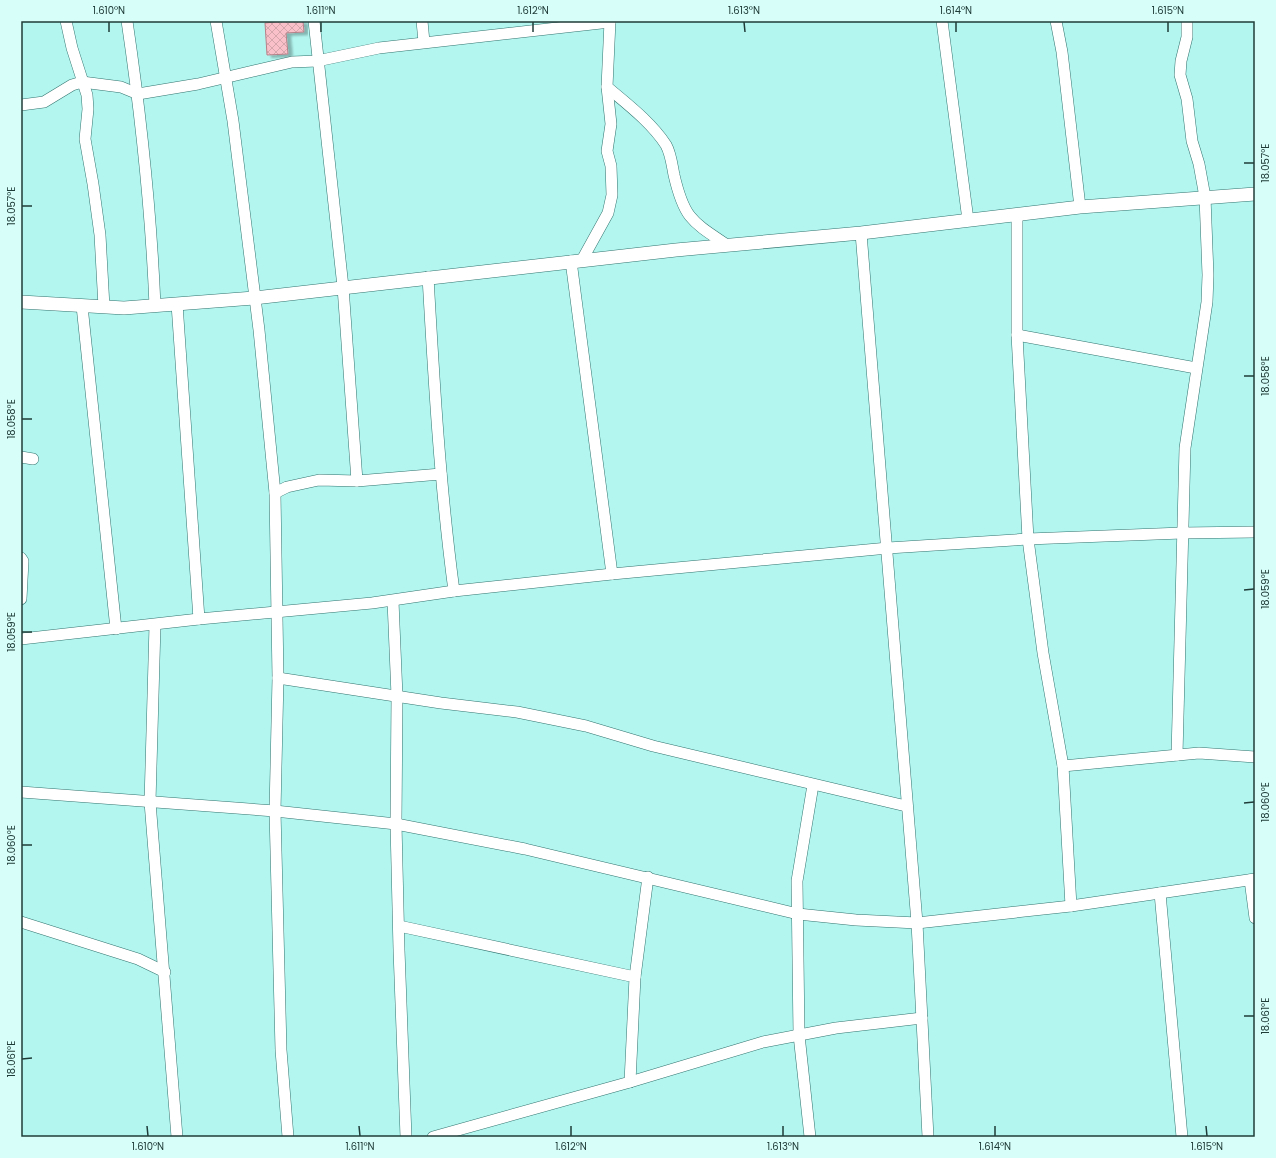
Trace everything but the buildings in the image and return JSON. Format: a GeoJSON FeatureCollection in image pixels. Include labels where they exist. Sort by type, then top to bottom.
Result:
{"type":"FeatureCollection","features":[{"type":"Feature","properties":{"kind":"street"},"geometry":{"type":"LineString","coordinates":[[66,21],[72,48],[87,95],[88,109],[85,139],[100,235],[104,307]]}},
{"type":"Feature","properties":{"kind":"street"},"geometry":{"type":"LineString","coordinates":[[127,21],[138,94],[150,205],[155,306]]}},
{"type":"Feature","properties":{"kind":"street"},"geometry":{"type":"LineString","coordinates":[[216,21],[224,78],[233,121],[254,298],[260,330],[275,493],[278,612],[275,811],[281,1050],[288,1137]]}},
{"type":"Feature","properties":{"kind":"street"},"geometry":{"type":"LineString","coordinates":[[314,21],[317,60],[343,287],[357,481]]}},
{"type":"Feature","properties":{"kind":"street"},"geometry":{"type":"LineString","coordinates":[[422,21],[424,42]]}},
{"type":"Feature","properties":{"kind":"street"},"geometry":{"type":"LineString","coordinates":[[21,105],[44,102],[72,85],[82,82],[121,87],[138,94],[224,78],[292,62],[317,60],[379,48],[528,25],[610,21],[607,87],[611,124],[606,151],[611,166],[612,194],[608,213],[576,261],[612,574]]}},
{"type":"Feature","properties":{"kind":"street"},"geometry":{"type":"LineString","coordinates":[[942,21],[968,220]]}},
{"type":"Feature","properties":{"kind":"street"},"geometry":{"type":"LineString","coordinates":[[1056,21],[1062,52],[1080,207]]}},
{"type":"Feature","properties":{"kind":"street"},"geometry":{"type":"LineString","coordinates":[[1177,755],[1185,448],[1207,302],[1208,275],[1205,198],[1199,164],[1192,141],[1187,99],[1180,74],[1180,61],[1187,37],[1187,21]]}},
{"type":"Feature","properties":{"kind":"street"},"geometry":{"type":"LineString","coordinates":[[607,87],[641,116],[665,144],[671,159],[680,199],[690,217],[695,223],[727,245]]}},
{"type":"Feature","properties":{"kind":"street"},"geometry":{"type":"LineString","coordinates":[[21,302],[104,307],[155,306],[254,298],[576,261],[861,233],[1080,207],[1255,194]]}},
{"type":"Feature","properties":{"kind":"street"},"geometry":{"type":"LineString","coordinates":[[1017,215],[1017,335],[1028,539],[1043,653],[1064,766],[1071,906]]}},
{"type":"Feature","properties":{"kind":"street"},"geometry":{"type":"LineString","coordinates":[[861,233],[888,548],[906,806],[917,923],[928,1137]]}},
{"type":"Feature","properties":{"kind":"street"},"geometry":{"type":"LineString","coordinates":[[428,277],[440,474],[454,591]]}},
{"type":"Feature","properties":{"kind":"street"},"geometry":{"type":"LineString","coordinates":[[177,304],[199,619]]}},
{"type":"Feature","properties":{"kind":"street"},"geometry":{"type":"LineString","coordinates":[[82,306],[116,629]]}},
{"type":"Feature","properties":{"kind":"street"},"geometry":{"type":"LineString","coordinates":[[1017,335],[1196,368]]}},
{"type":"Feature","properties":{"kind":"street"},"geometry":{"type":"LineString","coordinates":[[21,457],[33,459]]}},
{"type":"Feature","properties":{"kind":"street"},"geometry":{"type":"LineString","coordinates":[[275,493],[287,487],[319,480],[338,479],[357,481],[440,474]]}},
{"type":"Feature","properties":{"kind":"street"},"geometry":{"type":"LineString","coordinates":[[21,639],[199,619],[393,601],[454,591],[612,574],[888,548],[1028,539],[1182,533],[1255,532]]}},
{"type":"Feature","properties":{"kind":"street"},"geometry":{"type":"LineString","coordinates":[[21,558],[23,561],[21,598]]}},
{"type":"Feature","properties":{"kind":"street"},"geometry":{"type":"LineString","coordinates":[[393,601],[397,696],[396,824],[406,1137]]}},
{"type":"Feature","properties":{"kind":"street"},"geometry":{"type":"LineString","coordinates":[[154,625],[150,802],[165,972],[177,1137]]}},
{"type":"Feature","properties":{"kind":"street"},"geometry":{"type":"LineString","coordinates":[[278,678],[517,712],[586,726],[653,746],[906,806]]}},
{"type":"Feature","properties":{"kind":"street"},"geometry":{"type":"LineString","coordinates":[[1064,766],[1199,753],[1255,757]]}},
{"type":"Feature","properties":{"kind":"street"},"geometry":{"type":"LineString","coordinates":[[810,1137],[799,1035],[797,881],[813,785]]}},
{"type":"Feature","properties":{"kind":"street"},"geometry":{"type":"LineString","coordinates":[[21,792],[275,811],[396,824],[525,849],[648,877],[798,914],[856,920],[917,923],[1071,906],[1252,879],[1255,918]]}},
{"type":"Feature","properties":{"kind":"street"},"geometry":{"type":"LineString","coordinates":[[630,1082],[635,977],[648,877]]}},
{"type":"Feature","properties":{"kind":"street"},"geometry":{"type":"LineString","coordinates":[[1160,893],[1182,1137]]}},
{"type":"Feature","properties":{"kind":"street"},"geometry":{"type":"LineString","coordinates":[[21,922],[138,959],[165,972]]}},
{"type":"Feature","properties":{"kind":"street"},"geometry":{"type":"LineString","coordinates":[[399,926],[635,977]]}},
{"type":"Feature","properties":{"kind":"street"},"geometry":{"type":"LineString","coordinates":[[433,1137],[630,1082],[763,1042],[836,1028],[922,1018]]}}]}
